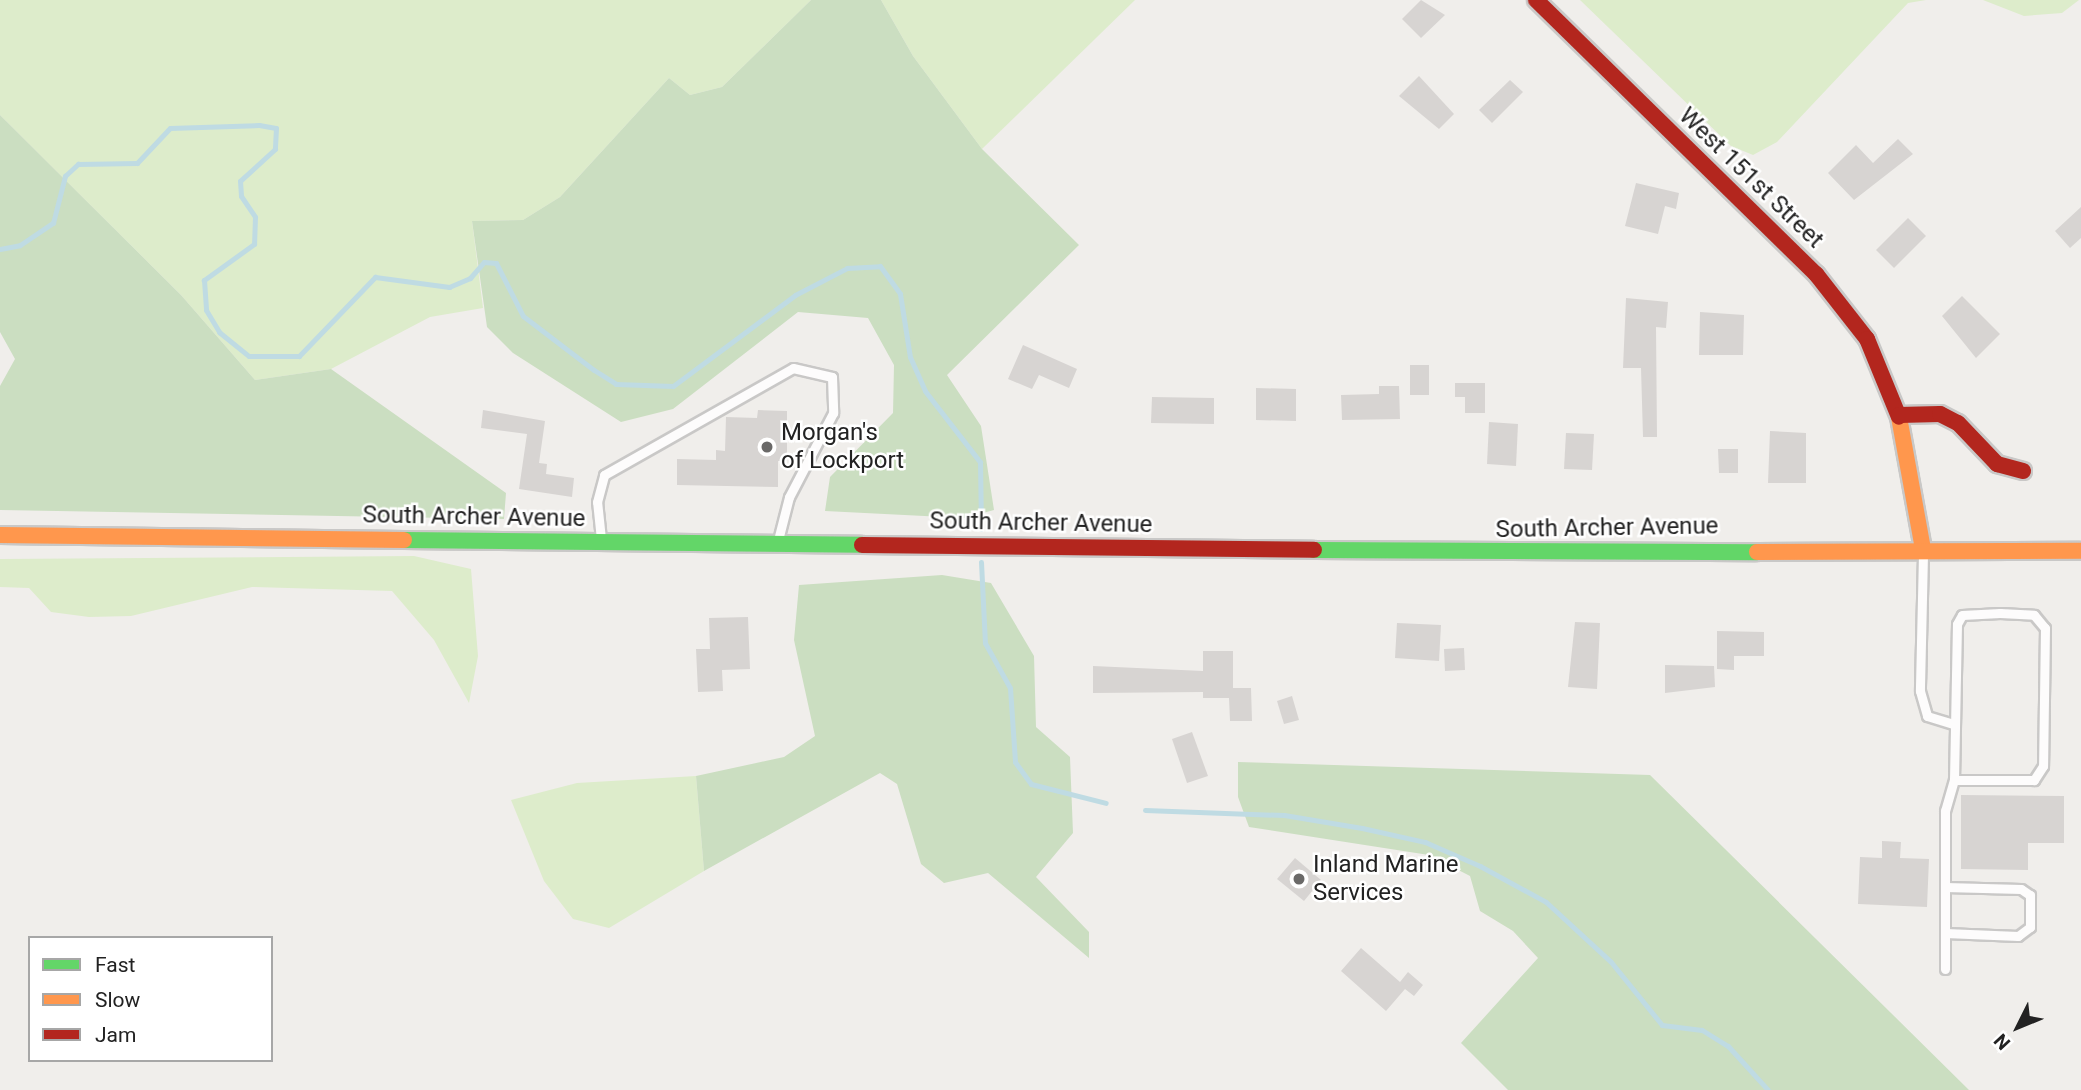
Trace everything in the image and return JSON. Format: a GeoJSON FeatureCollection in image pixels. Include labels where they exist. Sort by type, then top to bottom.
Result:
{"type":"FeatureCollection","features":[{"type":"Feature","properties":{"kind":"main road","name":"West 151st Street"},"geometry":{"type":"LineString","coordinates":[[1536,0],[1816,274],[1867,339],[1899,415],[1923,548]]}},
{"type":"Feature","properties":{"kind":"main road"},"geometry":{"type":"LineString","coordinates":[[1899,415],[1940,414],[1958,423],[1997,464],[2023,471]]}},
{"type":"Feature","properties":{"kind":"main road","name":"South Archer Avenue"},"geometry":{"type":"LineString","coordinates":[[0,536],[778,541],[1474,552],[1923,548],[2081,551]]}},
{"type":"Feature","properties":{"kind":"lane"},"geometry":{"type":"LineString","coordinates":[[601,541],[597,502],[604,475],[793,368],[832,377],[833,413],[789,497],[778,541]]}},
{"type":"Feature","properties":{"kind":"lane"},"geometry":{"type":"LineString","coordinates":[[1923,548],[1920,691],[1927,716],[1953,724]]}},
{"type":"Feature","properties":{"kind":"lane"},"geometry":{"type":"LineString","coordinates":[[1945,969],[1945,811],[1954,780],[1953,724],[1962,615],[2041,618],[2041,772],[2034,780],[1954,780]]}},
{"type":"Feature","properties":{"kind":"lane"},"geometry":{"type":"LineString","coordinates":[[1945,887],[2021,889],[2030,895],[2030,927],[2018,936],[1945,933]]}},
{"type":"Feature","properties":{"kind":"green space"},"geometry":{"type":"Polygon","coordinates":[[[0,0],[811,0],[722,87],[690,95],[669,78],[560,197],[523,220],[472,221],[483,308],[430,317],[331,369],[255,380],[181,295],[0,115],[0,0]]]}},
{"type":"Feature","properties":{"kind":"green space"},"geometry":{"type":"Polygon","coordinates":[[[811,0],[881,0],[913,56],[982,149],[1079,245],[947,375],[981,426],[994,510],[964,518],[825,511],[830,477],[893,413],[894,365],[868,318],[798,312],[673,409],[621,422],[513,353],[487,327],[472,221],[523,220],[560,197],[669,78],[690,95],[722,87],[811,0]]]}},
{"type":"Feature","properties":{"kind":"green space"},"geometry":{"type":"Polygon","coordinates":[[[881,0],[1135,0],[982,149],[913,56],[881,0]]]}},
{"type":"Feature","properties":{"kind":"green space"},"geometry":{"type":"Polygon","coordinates":[[[1580,0],[1926,0],[1908,3],[1777,142],[1753,155],[1731,146],[1580,0]]]}},
{"type":"Feature","properties":{"kind":"green space"},"geometry":{"type":"Polygon","coordinates":[[[1983,0],[2079,0],[2062,13],[2024,16],[1983,0]]]}},
{"type":"Feature","properties":{"kind":"green space"},"geometry":{"type":"Polygon","coordinates":[[[0,115],[181,295],[255,380],[331,369],[506,493],[504,519],[0,510],[0,386],[15,359],[0,332],[0,115]]]}},
{"type":"Feature","properties":{"kind":"green space"},"geometry":{"type":"Polygon","coordinates":[[[414,556],[471,569],[478,656],[469,703],[434,640],[392,591],[252,587],[131,616],[89,617],[51,612],[29,588],[0,587],[0,559],[414,556]]]}},
{"type":"Feature","properties":{"kind":"green space"},"geometry":{"type":"Polygon","coordinates":[[[942,575],[991,583],[1034,656],[1036,727],[1070,757],[1073,833],[1036,877],[1089,932],[1089,958],[988,873],[944,883],[921,864],[897,784],[880,773],[704,871],[696,776],[784,757],[815,736],[794,640],[799,585],[942,575]]]}},
{"type":"Feature","properties":{"kind":"green space"},"geometry":{"type":"Polygon","coordinates":[[[1238,762],[1650,775],[1969,1090],[1508,1090],[1461,1043],[1538,958],[1513,931],[1480,911],[1470,876],[1429,855],[1249,827],[1238,797],[1238,762]]]}},
{"type":"Feature","properties":{"kind":"green space"},"geometry":{"type":"Polygon","coordinates":[[[696,776],[704,871],[609,928],[573,919],[544,881],[511,800],[577,783],[696,776]]]}},
{"type":"Feature","properties":{"kind":"building"},"geometry":{"type":"Polygon","coordinates":[[[1421,0],[1445,15],[1421,38],[1402,19],[1421,0]]]}},
{"type":"Feature","properties":{"kind":"building"},"geometry":{"type":"Polygon","coordinates":[[[1419,76],[1454,114],[1439,129],[1399,96],[1419,76]]]}},
{"type":"Feature","properties":{"kind":"building"},"geometry":{"type":"Polygon","coordinates":[[[1510,80],[1523,92],[1492,123],[1479,110],[1510,80]]]}},
{"type":"Feature","properties":{"kind":"building"},"geometry":{"type":"Polygon","coordinates":[[[1898,139],[1913,154],[1854,200],[1828,173],[1856,145],[1873,163],[1898,139]]]}},
{"type":"Feature","properties":{"kind":"building"},"geometry":{"type":"Polygon","coordinates":[[[1636,183],[1679,193],[1676,209],[1665,206],[1658,234],[1625,226],[1636,183]]]}},
{"type":"Feature","properties":{"kind":"building"},"geometry":{"type":"Polygon","coordinates":[[[2081,207],[2081,238],[2070,248],[2055,231],[2081,207]]]}},
{"type":"Feature","properties":{"kind":"building"},"geometry":{"type":"Polygon","coordinates":[[[1908,218],[1926,236],[1894,268],[1876,250],[1908,218]]]}},
{"type":"Feature","properties":{"kind":"building"},"geometry":{"type":"Polygon","coordinates":[[[1962,296],[2000,334],[1976,358],[1942,316],[1962,296]]]}},
{"type":"Feature","properties":{"kind":"building"},"geometry":{"type":"Polygon","coordinates":[[[1626,298],[1668,302],[1666,328],[1656,327],[1657,437],[1643,437],[1641,368],[1623,368],[1626,298]]]}},
{"type":"Feature","properties":{"kind":"building"},"geometry":{"type":"Polygon","coordinates":[[[1700,312],[1744,315],[1743,355],[1699,355],[1700,312]]]}},
{"type":"Feature","properties":{"kind":"building"},"geometry":{"type":"Polygon","coordinates":[[[1023,345],[1077,369],[1069,388],[1039,375],[1032,389],[1008,379],[1023,345]]]}},
{"type":"Feature","properties":{"kind":"building"},"geometry":{"type":"Polygon","coordinates":[[[1410,365],[1429,365],[1429,395],[1410,395],[1410,365]]]}},
{"type":"Feature","properties":{"kind":"building"},"geometry":{"type":"Polygon","coordinates":[[[1455,383],[1485,383],[1485,413],[1465,413],[1465,397],[1455,397],[1455,383]]]}},
{"type":"Feature","properties":{"kind":"building"},"geometry":{"type":"Polygon","coordinates":[[[1379,386],[1399,386],[1400,419],[1342,420],[1341,395],[1379,394],[1379,386]]]}},
{"type":"Feature","properties":{"kind":"building"},"geometry":{"type":"Polygon","coordinates":[[[1256,388],[1296,389],[1296,421],[1256,420],[1256,388]]]}},
{"type":"Feature","properties":{"kind":"building"},"geometry":{"type":"Polygon","coordinates":[[[1152,397],[1214,398],[1214,424],[1151,423],[1152,397]]]}},
{"type":"Feature","properties":{"kind":"building"},"geometry":{"type":"Polygon","coordinates":[[[483,410],[545,421],[539,463],[547,464],[546,474],[574,478],[572,497],[519,489],[527,434],[481,428],[483,410]]]}},
{"type":"Feature","properties":{"kind":"building","name":"Morgan's of Lockport"},"geometry":{"type":"Polygon","coordinates":[[[758,410],[787,411],[787,461],[778,461],[778,487],[677,485],[677,459],[716,460],[716,450],[725,451],[726,417],[757,418],[758,410]]]}},
{"type":"Feature","properties":{"kind":"building"},"geometry":{"type":"Polygon","coordinates":[[[1489,422],[1518,424],[1516,466],[1487,464],[1489,422]]]}},
{"type":"Feature","properties":{"kind":"building"},"geometry":{"type":"Polygon","coordinates":[[[1770,431],[1806,433],[1806,483],[1768,483],[1770,431]]]}},
{"type":"Feature","properties":{"kind":"building"},"geometry":{"type":"Polygon","coordinates":[[[1566,433],[1594,434],[1592,470],[1564,469],[1566,433]]]}},
{"type":"Feature","properties":{"kind":"building"},"geometry":{"type":"Polygon","coordinates":[[[1718,449],[1738,449],[1738,473],[1719,473],[1718,449]]]}},
{"type":"Feature","properties":{"kind":"building"},"geometry":{"type":"Polygon","coordinates":[[[748,617],[750,669],[722,670],[723,691],[698,692],[696,649],[710,649],[709,618],[748,617]]]}},
{"type":"Feature","properties":{"kind":"building"},"geometry":{"type":"Polygon","coordinates":[[[1575,622],[1600,623],[1597,689],[1568,687],[1575,622]]]}},
{"type":"Feature","properties":{"kind":"building"},"geometry":{"type":"Polygon","coordinates":[[[1397,623],[1441,625],[1439,661],[1395,658],[1397,623]]]}},
{"type":"Feature","properties":{"kind":"building"},"geometry":{"type":"Polygon","coordinates":[[[1717,631],[1764,632],[1764,656],[1734,656],[1734,670],[1717,669],[1717,631]]]}},
{"type":"Feature","properties":{"kind":"building"},"geometry":{"type":"Polygon","coordinates":[[[1464,648],[1465,670],[1445,671],[1444,649],[1464,648]]]}},
{"type":"Feature","properties":{"kind":"building"},"geometry":{"type":"Polygon","coordinates":[[[1203,651],[1233,651],[1233,688],[1251,688],[1252,721],[1230,721],[1229,698],[1203,698],[1203,692],[1093,693],[1093,666],[1203,671],[1203,651]]]}},
{"type":"Feature","properties":{"kind":"building"},"geometry":{"type":"Polygon","coordinates":[[[1665,665],[1714,666],[1715,687],[1665,693],[1665,665]]]}},
{"type":"Feature","properties":{"kind":"building"},"geometry":{"type":"Polygon","coordinates":[[[1292,696],[1299,720],[1284,724],[1277,701],[1292,696]]]}},
{"type":"Feature","properties":{"kind":"building"},"geometry":{"type":"Polygon","coordinates":[[[1192,732],[1208,776],[1187,783],[1172,739],[1192,732]]]}},
{"type":"Feature","properties":{"kind":"building"},"geometry":{"type":"Polygon","coordinates":[[[1961,795],[2064,796],[2064,843],[2028,843],[2028,870],[1961,869],[1961,795]]]}},
{"type":"Feature","properties":{"kind":"building"},"geometry":{"type":"Polygon","coordinates":[[[1882,841],[1901,842],[1900,858],[1929,859],[1927,907],[1858,904],[1860,857],[1882,858],[1882,841]]]}},
{"type":"Feature","properties":{"kind":"building","name":"Inland Marine Services"},"geometry":{"type":"Polygon","coordinates":[[[1295,858],[1321,880],[1304,901],[1277,879],[1295,858]]]}},
{"type":"Feature","properties":{"kind":"building"},"geometry":{"type":"Polygon","coordinates":[[[1361,948],[1400,982],[1408,972],[1423,985],[1414,996],[1405,989],[1386,1011],[1341,971],[1361,948]]]}},
{"type":"Feature","properties":{"kind":"waterway"},"geometry":{"type":"LineString","coordinates":[[0,249],[20,245],[53,223],[65,176],[78,164],[137,163],[170,128],[259,125],[276,128],[275,149],[240,181],[241,196],[255,217],[254,244],[204,280],[206,310],[219,332],[249,356],[299,356],[375,277],[449,287],[470,278],[484,262],[496,263],[523,316],[594,370],[616,384],[673,386],[795,295],[847,268],[880,266],[900,294],[910,357],[925,391],[980,462],[981,529]]}},
{"type":"Feature","properties":{"kind":"waterway"},"geometry":{"type":"LineString","coordinates":[[981,562],[985,643],[1010,688],[1015,762],[1031,784],[1106,803]]}},
{"type":"Feature","properties":{"kind":"waterway"},"geometry":{"type":"LineString","coordinates":[[1145,810],[1284,815],[1362,828],[1425,842],[1480,866],[1546,902],[1611,962],[1662,1025],[1702,1030],[1728,1046],[1768,1090]]}},
{"type":"Feature","properties":{"kind":"traffic: fast"},"geometry":{"type":"LineString","coordinates":[[404,540],[862,545]]}},
{"type":"Feature","properties":{"kind":"traffic: fast"},"geometry":{"type":"LineString","coordinates":[[1314,550],[1757,552]]}},
{"type":"Feature","properties":{"kind":"traffic: slow"},"geometry":{"type":"LineString","coordinates":[[1899,417],[1923,549]]}},
{"type":"Feature","properties":{"kind":"traffic: slow"},"geometry":{"type":"LineString","coordinates":[[0,535],[404,540]]}},
{"type":"Feature","properties":{"kind":"traffic: slow"},"geometry":{"type":"LineString","coordinates":[[1757,552],[2081,551]]}},
{"type":"Feature","properties":{"kind":"traffic: jam"},"geometry":{"type":"LineString","coordinates":[[1536,0],[1816,274],[1867,339],[1899,417]]}},
{"type":"Feature","properties":{"kind":"traffic: jam"},"geometry":{"type":"LineString","coordinates":[[1899,415],[1940,414],[1958,423],[1997,464],[2023,471]]}},
{"type":"Feature","properties":{"kind":"traffic: jam"},"geometry":{"type":"LineString","coordinates":[[862,545],[1314,550]]}},
{"type":"Feature","properties":{"kind":"place","name":"Morgan's of Lockport"},"geometry":{"type":"Point","coordinates":[767,447]}},
{"type":"Feature","properties":{"kind":"place","name":"Inland Marine Services"},"geometry":{"type":"Point","coordinates":[1299,879]}}]}
